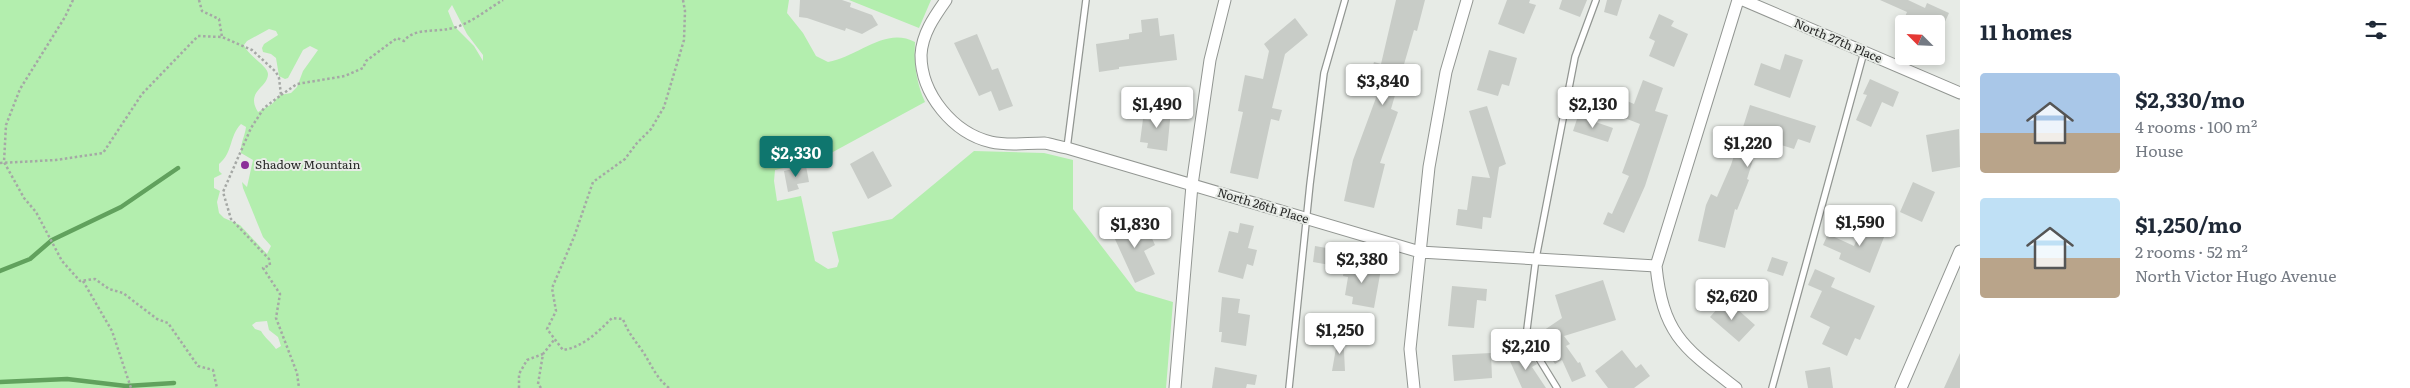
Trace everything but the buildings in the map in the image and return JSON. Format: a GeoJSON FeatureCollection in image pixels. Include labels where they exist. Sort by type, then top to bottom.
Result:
{"type":"FeatureCollection","features":[{"type":"Feature","properties":{"kind":"street","name":"North 26th Place"},"geometry":{"type":"LineString","coordinates":[[946,0],[931,20],[924,38],[921,56],[926,80],[940,108],[964,130],[975,136],[1005,144],[1046,143],[1067,148],[1420,252],[1656,266]]}},
{"type":"Feature","properties":{"kind":"street"},"geometry":{"type":"LineString","coordinates":[[1175,388],[1192,184],[1210,60],[1225,0]]}},
{"type":"Feature","properties":{"kind":"street"},"geometry":{"type":"LineString","coordinates":[[1414,388],[1410,348],[1429,166],[1446,72],[1467,0]]}},
{"type":"Feature","properties":{"kind":"street"},"geometry":{"type":"LineString","coordinates":[[1736,388],[1681,341],[1669,324],[1662,306],[1656,266],[1738,0]]}},
{"type":"Feature","properties":{"kind":"street","name":"North 27th Place"},"geometry":{"type":"LineString","coordinates":[[1743,0],[1960,93]]}},
{"type":"Feature","properties":{"kind":"street"},"geometry":{"type":"LineString","coordinates":[[1901,388],[1960,251]]}},
{"type":"Feature","properties":{"kind":"lane"},"geometry":{"type":"LineString","coordinates":[[1067,148],[1086,0]]}},
{"type":"Feature","properties":{"kind":"lane"},"geometry":{"type":"LineString","coordinates":[[1290,388],[1324,73],[1345,0]]}},
{"type":"Feature","properties":{"kind":"lane"},"geometry":{"type":"LineString","coordinates":[[1558,388],[1530,344],[1527,329],[1536,258],[1575,57],[1596,0]]}},
{"type":"Feature","properties":{"kind":"lane"},"geometry":{"type":"LineString","coordinates":[[1772,388],[1864,52]]}},
{"type":"Feature","properties":{"kind":"path"},"geometry":{"type":"LineString","coordinates":[[73,0],[65,17],[20,89],[6,125],[4,162],[24,198],[36,212],[62,261],[82,281],[112,331],[131,388]]}},
{"type":"Feature","properties":{"kind":"path"},"geometry":{"type":"LineString","coordinates":[[199,0],[202,11],[219,19],[222,37]]}},
{"type":"Feature","properties":{"kind":"path"},"geometry":{"type":"LineString","coordinates":[[299,388],[297,373],[276,318],[280,294],[263,268],[270,265],[269,259],[231,219],[222,192],[251,128],[264,108],[297,84],[345,76],[363,68],[366,61],[397,38],[404,41],[408,37],[431,29],[448,29],[476,17],[503,0]]}},
{"type":"Feature","properties":{"kind":"path"},"geometry":{"type":"LineString","coordinates":[[668,388],[658,380],[642,350],[627,331],[623,319],[612,318],[595,334],[574,348],[563,350],[547,329],[556,312],[552,288],[574,237],[592,182],[624,159],[637,142],[651,129],[664,107],[684,40],[686,11],[683,0]]}},
{"type":"Feature","properties":{"kind":"path"},"geometry":{"type":"LineString","coordinates":[[0,163],[56,160],[103,153],[142,94],[198,36],[222,37],[252,50],[270,65],[279,78],[281,95]]}},
{"type":"Feature","properties":{"kind":"path"},"geometry":{"type":"LineString","coordinates":[[82,281],[94,279],[109,290],[124,294],[144,311],[168,323],[198,366],[213,370],[217,388]]}},
{"type":"Feature","properties":{"kind":"path"},"geometry":{"type":"LineString","coordinates":[[541,388],[538,384],[543,354],[555,339]]}},
{"type":"Feature","properties":{"kind":"path"},"geometry":{"type":"LineString","coordinates":[[519,388],[519,374],[527,360],[543,354]]}},
{"type":"Feature","properties":{"kind":"green space"},"geometry":{"type":"Polygon","coordinates":[[[0,0],[789,0],[787,13],[803,33],[816,56],[828,62],[850,55],[882,40],[904,38],[915,42],[916,73],[925,102],[820,159],[775,170],[774,181],[777,201],[801,196],[815,261],[828,269],[837,267],[839,261],[832,232],[892,219],[974,151],[1044,153],[1073,160],[1073,209],[1136,291],[1173,302],[1166,388],[0,388],[0,0]],[[452,5],[448,11],[454,26],[474,46],[483,61],[483,55],[467,34],[452,5]],[[269,29],[247,41],[244,45],[246,49],[265,68],[268,74],[265,83],[255,94],[255,105],[258,112],[272,104],[280,95],[291,93],[297,87],[303,71],[318,50],[310,46],[303,50],[288,78],[285,79],[279,76],[276,58],[271,54],[263,52],[262,48],[264,44],[278,35],[276,31],[269,29]],[[241,124],[237,129],[227,155],[219,164],[219,171],[222,174],[214,178],[214,188],[220,191],[217,202],[219,213],[224,218],[240,225],[267,254],[271,246],[263,237],[242,182],[247,187],[253,160],[241,153],[246,127],[241,124]],[[267,321],[256,322],[252,325],[255,329],[261,331],[276,349],[281,346],[278,337],[269,330],[267,321]]]}},
{"type":"Feature","properties":{"kind":"green space"},"geometry":{"type":"Polygon","coordinates":[[[849,0],[931,0],[919,28],[849,0]]]}},
{"type":"Feature","properties":{"kind":"waterway"},"geometry":{"type":"LineString","coordinates":[[0,271],[30,259],[52,240],[121,207],[178,168]]}},
{"type":"Feature","properties":{"kind":"waterway"},"geometry":{"type":"LineString","coordinates":[[0,382],[67,379],[126,386],[174,383]]}},
{"type":"Feature","properties":{"kind":"place","name":"Shadow Mountain"},"geometry":{"type":"Point","coordinates":[245,165]}}]}
